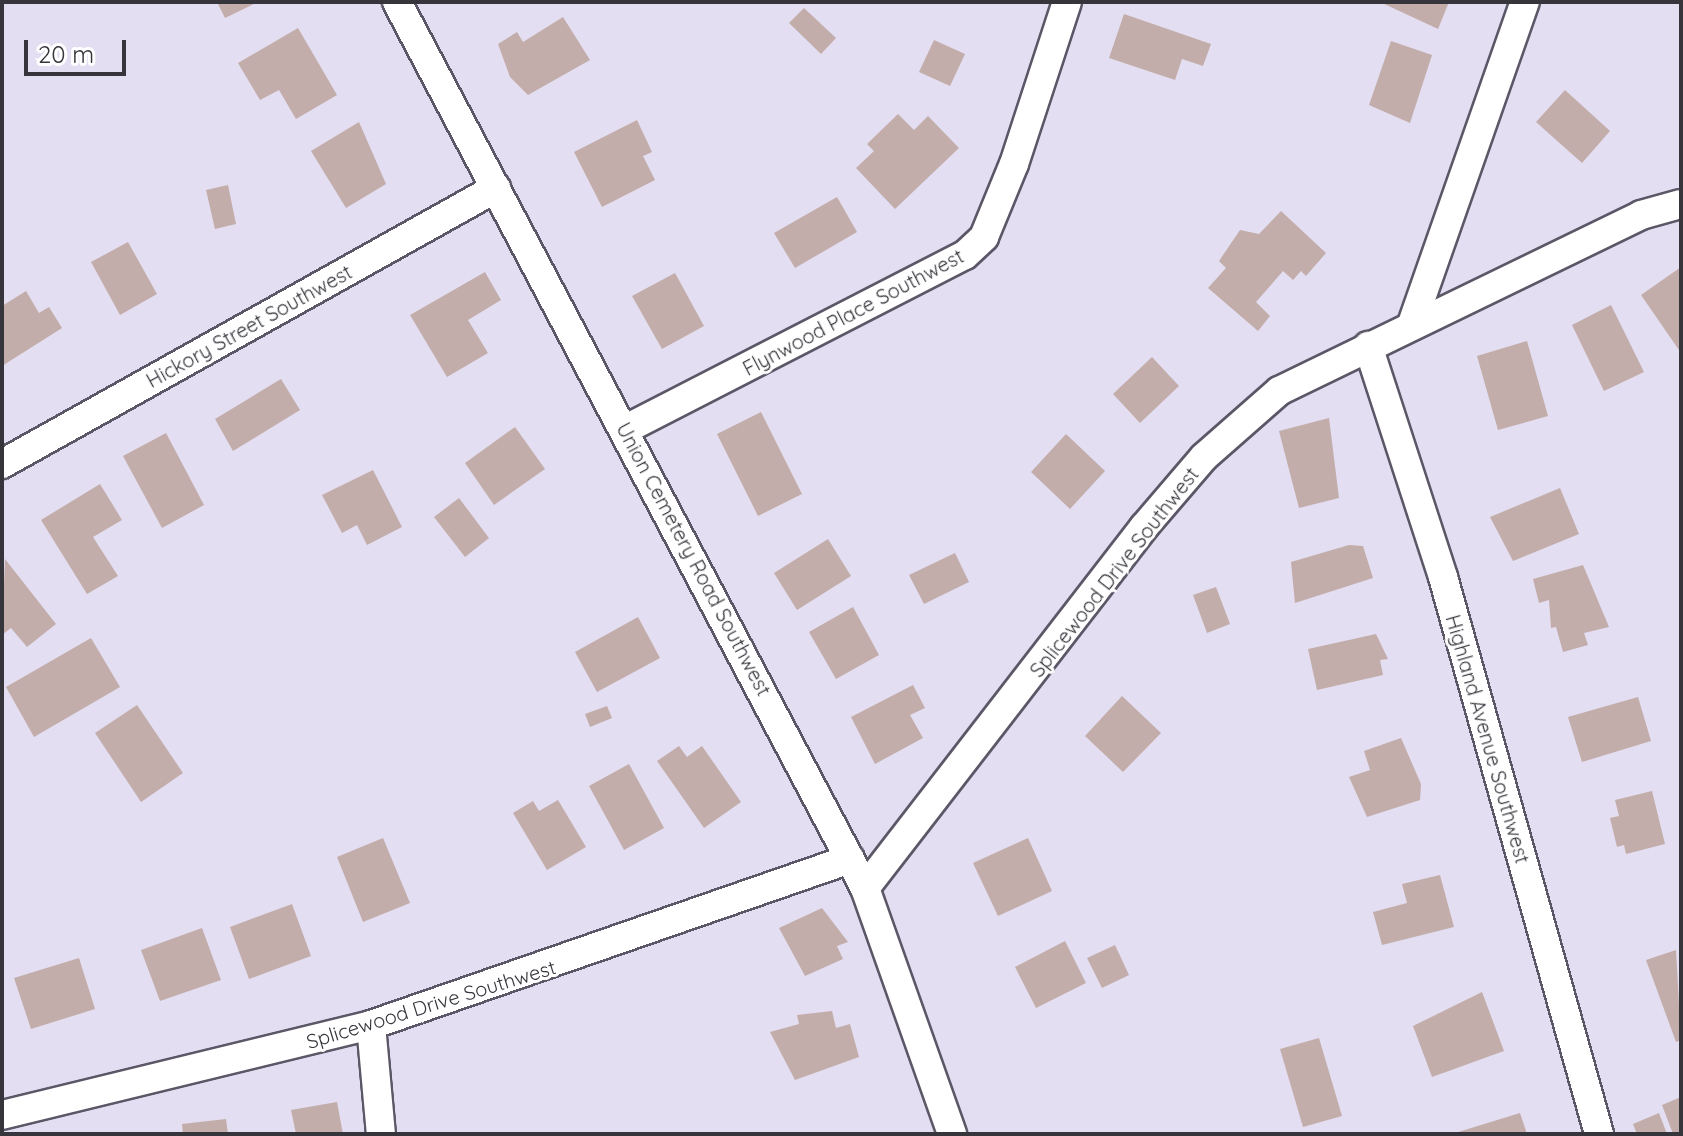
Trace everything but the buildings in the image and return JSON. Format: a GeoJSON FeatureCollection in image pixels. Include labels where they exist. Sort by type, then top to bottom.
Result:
{"type":"FeatureCollection","features":[{"type":"Feature","properties":{"kind":"street","name":"Union Cemetery Road Southwest"},"geometry":{"type":"LineString","coordinates":[[397,2],[865,888],[952,1134]]}},
{"type":"Feature","properties":{"kind":"street","name":"Flynwood Place Southwest"},"geometry":{"type":"LineString","coordinates":[[624,430],[965,255],[984,237],[1014,164],[1067,2]]}},
{"type":"Feature","properties":{"kind":"street"},"geometry":{"type":"LineString","coordinates":[[1412,324],[1525,2]]}},
{"type":"Feature","properties":{"kind":"street","name":"Hickory Street Southwest"},"geometry":{"type":"LineString","coordinates":[[2,464],[496,188]]}},
{"type":"Feature","properties":{"kind":"street","name":"Splicewood Drive Southwest"},"geometry":{"type":"LineString","coordinates":[[865,888],[1204,457],[1279,391],[1641,215],[1681,204]]}},
{"type":"Feature","properties":{"kind":"street","name":"Highland Avenue Southwest"},"geometry":{"type":"LineString","coordinates":[[1368,346],[1443,577],[1599,1134]]}},
{"type":"Feature","properties":{"kind":"street","name":"Splicewood Drive Southwest"},"geometry":{"type":"LineString","coordinates":[[2,1115],[371,1025],[850,859]]}},
{"type":"Feature","properties":{"kind":"street"},"geometry":{"type":"LineString","coordinates":[[371,1025],[381,1134]]}}]}
